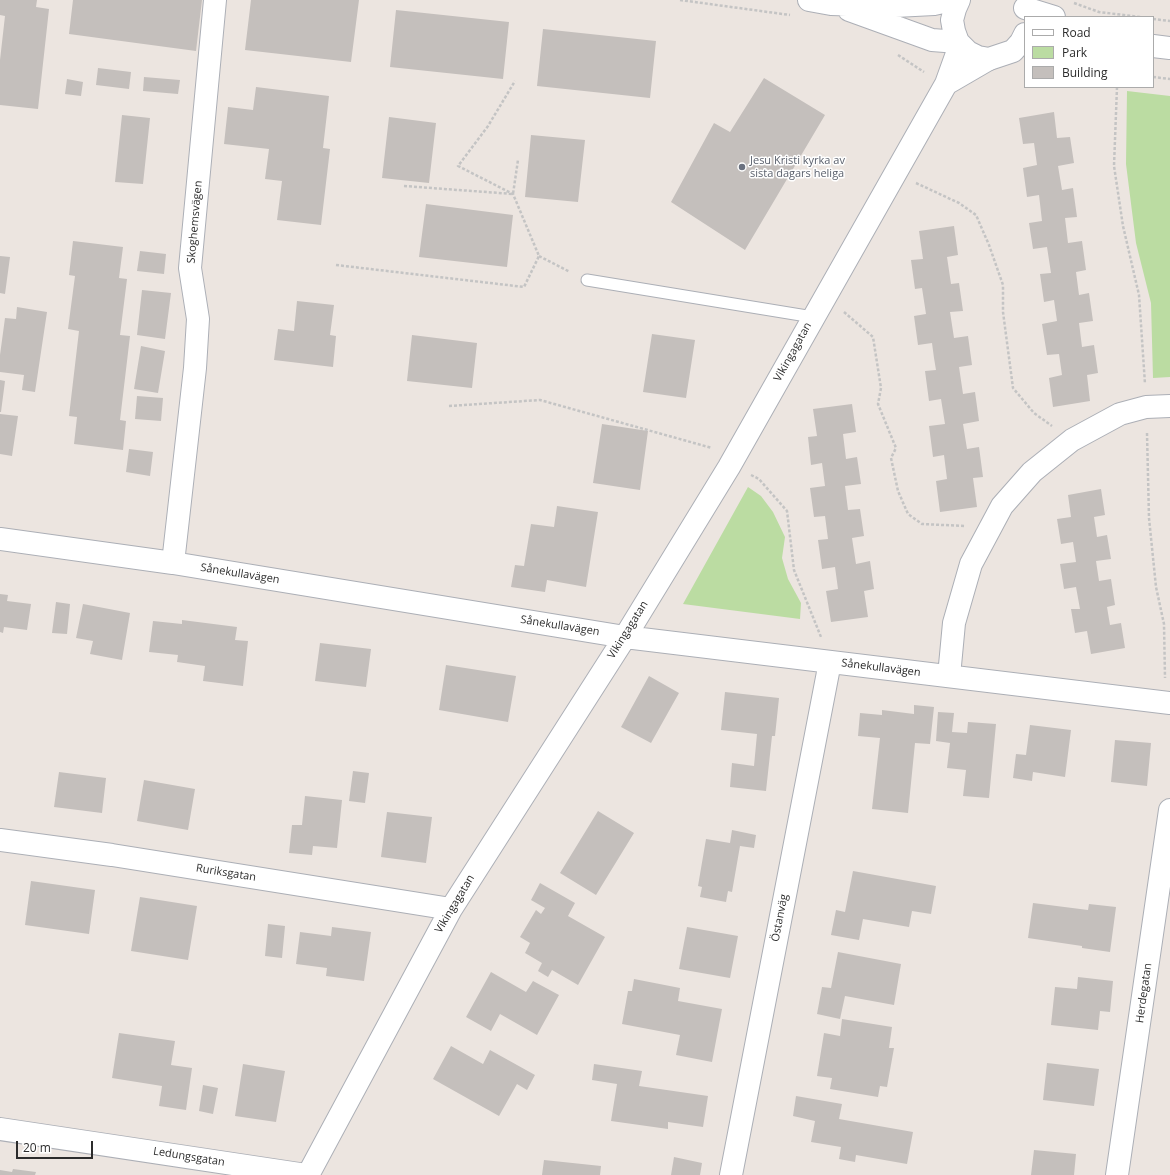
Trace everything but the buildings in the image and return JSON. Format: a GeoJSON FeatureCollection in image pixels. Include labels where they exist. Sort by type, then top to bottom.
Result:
{"type":"FeatureCollection","features":[{"type":"Feature","properties":{"kind":"street","name":"Skoghemsvägen"},"geometry":{"type":"LineString","coordinates":[[173,563],[195,368],[198,319],[190,268],[215,0]]}},
{"type":"Feature","properties":{"kind":"street"},"geometry":{"type":"LineString","coordinates":[[809,0],[831,4],[895,6],[934,4],[952,0]]}},
{"type":"Feature","properties":{"kind":"street"},"geometry":{"type":"LineString","coordinates":[[959,0],[952,20],[954,31],[959,43],[968,52],[978,57],[989,59]]}},
{"type":"Feature","properties":{"kind":"street"},"geometry":{"type":"LineString","coordinates":[[831,4],[932,40],[959,43]]}},
{"type":"Feature","properties":{"kind":"street"},"geometry":{"type":"LineString","coordinates":[[1024,6],[1061,9]]}},
{"type":"Feature","properties":{"kind":"street","name":"Vikingagatan"},"geometry":{"type":"LineString","coordinates":[[307,1175],[451,909],[625,637],[732,461],[894,173],[946,84],[959,43]]}},
{"type":"Feature","properties":{"kind":"street","name":"Vikingagatan"},"geometry":{"type":"LineString","coordinates":[[946,84],[989,59],[1021,45]]}},
{"type":"Feature","properties":{"kind":"street"},"geometry":{"type":"LineString","coordinates":[[1154,46],[1170,48]]}},
{"type":"Feature","properties":{"kind":"street"},"geometry":{"type":"LineString","coordinates":[[949,676],[954,623],[971,564],[1002,506],[1032,472],[1072,440],[1120,414],[1146,407],[1170,406]]}},
{"type":"Feature","properties":{"kind":"street","name":"Sånekullavägen"},"geometry":{"type":"LineString","coordinates":[[0,539],[173,563],[625,637],[1165,703]]}},
{"type":"Feature","properties":{"kind":"street","name":"Östanväg"},"geometry":{"type":"LineString","coordinates":[[731,1175],[830,662]]}},
{"type":"Feature","properties":{"kind":"street","name":"Herdegatan"},"geometry":{"type":"LineString","coordinates":[[1117,1175],[1170,810]]}},
{"type":"Feature","properties":{"kind":"street","name":"Ruriksgatan"},"geometry":{"type":"LineString","coordinates":[[0,840],[112,855],[451,909]]}},
{"type":"Feature","properties":{"kind":"street","name":"Ledungsgatan"},"geometry":{"type":"LineString","coordinates":[[0,1129],[307,1175]]}},
{"type":"Feature","properties":{"kind":"lane"},"geometry":{"type":"LineString","coordinates":[[587,280],[813,317]]}},
{"type":"Feature","properties":{"kind":"path"},"geometry":{"type":"LineString","coordinates":[[1061,9],[1132,16]]}},
{"type":"Feature","properties":{"kind":"path"},"geometry":{"type":"LineString","coordinates":[[1154,19],[1170,21]]}},
{"type":"Feature","properties":{"kind":"path"},"geometry":{"type":"LineString","coordinates":[[1154,77],[1170,79]]}},
{"type":"Feature","properties":{"kind":"path"},"geometry":{"type":"LineString","coordinates":[[513,194],[458,166],[488,126],[515,81]]}},
{"type":"Feature","properties":{"kind":"path"},"geometry":{"type":"LineString","coordinates":[[1117,88],[1114,166],[1123,226],[1139,295],[1143,330],[1149,518],[1156,587],[1164,624],[1165,703]]}},
{"type":"Feature","properties":{"kind":"path"},"geometry":{"type":"LineString","coordinates":[[518,160],[513,194],[539,256],[587,280]]}},
{"type":"Feature","properties":{"kind":"path"},"geometry":{"type":"LineString","coordinates":[[894,173],[959,203],[976,215],[989,245],[1003,285],[1003,312],[1013,388],[1034,413],[1072,440]]}},
{"type":"Feature","properties":{"kind":"path"},"geometry":{"type":"LineString","coordinates":[[404,186],[513,194]]}},
{"type":"Feature","properties":{"kind":"path"},"geometry":{"type":"LineString","coordinates":[[336,265],[524,287],[539,256]]}},
{"type":"Feature","properties":{"kind":"path"},"geometry":{"type":"LineString","coordinates":[[825,296],[873,337],[881,388],[878,404],[896,448],[891,458],[898,491],[908,514],[922,524],[960,525],[988,532]]}},
{"type":"Feature","properties":{"kind":"path"},"geometry":{"type":"LineString","coordinates":[[449,406],[540,400],[732,461],[760,479],[787,511],[794,570],[811,609],[830,662]]}},
{"type":"Feature","properties":{"kind":"green space"},"geometry":{"type":"Polygon","coordinates":[[[1127,91],[1170,96],[1170,377],[1153,378],[1151,303],[1136,243],[1126,164],[1127,91]]]}},
{"type":"Feature","properties":{"kind":"green space"},"geometry":{"type":"Polygon","coordinates":[[[748,487],[761,496],[773,512],[785,537],[782,558],[788,579],[801,603],[800,619],[683,604],[748,487]]]}},
{"type":"Feature","properties":{"kind":"place","name":"Jesu Kristi kyrka av sista dagars heliga"},"geometry":{"type":"Point","coordinates":[742,167]}}]}
